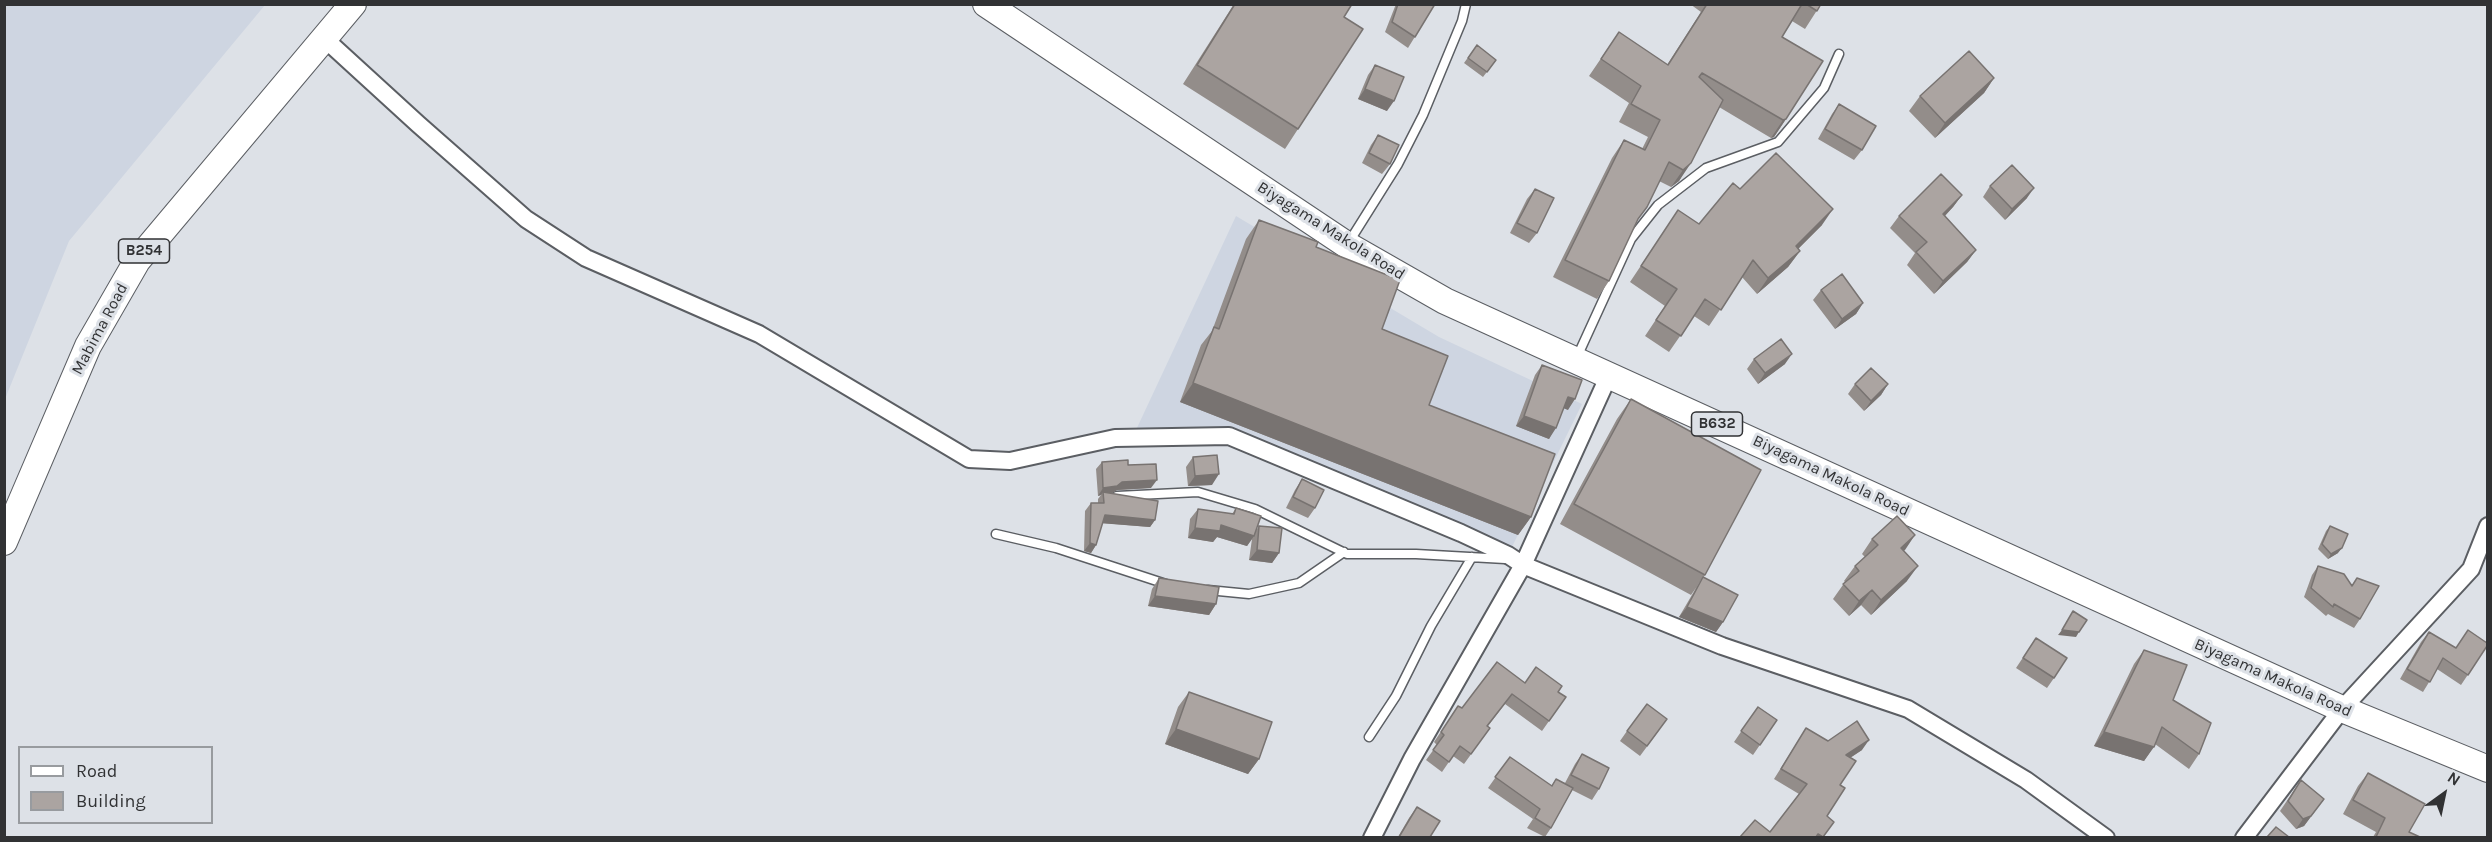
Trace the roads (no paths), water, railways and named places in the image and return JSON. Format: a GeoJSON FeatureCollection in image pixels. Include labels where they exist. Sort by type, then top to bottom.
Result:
{"type":"FeatureCollection","features":[{"type":"Feature","properties":{"kind":"main road","name":"Mabima Road"},"geometry":{"type":"LineString","coordinates":[[4,542],[87,346],[137,261],[353,4]]}},
{"type":"Feature","properties":{"kind":"main road","name":"Biyagama Makola Road"},"geometry":{"type":"LineString","coordinates":[[986,4],[1347,245],[1445,301],[2342,709],[2487,769]]}},
{"type":"Feature","properties":{"kind":"street"},"geometry":{"type":"LineString","coordinates":[[325,39],[526,219],[586,258],[759,334],[969,459],[1010,461],[1115,438],[1229,436],[1461,533],[1519,563],[1722,646],[1908,709],[2026,780],[2106,837]]}},
{"type":"Feature","properties":{"kind":"street"},"geometry":{"type":"LineString","coordinates":[[1372,837],[1519,563],[1609,375]]}},
{"type":"Feature","properties":{"kind":"street"},"geometry":{"type":"LineString","coordinates":[[2244,837],[2342,709],[2471,569],[2487,526]]}},
{"type":"Feature","properties":{"kind":"lane"},"geometry":{"type":"LineString","coordinates":[[1347,245],[1398,164],[1423,115],[1466,4]]}},
{"type":"Feature","properties":{"kind":"lane"},"geometry":{"type":"LineString","coordinates":[[1576,360],[1631,239],[1658,205],[1706,168],[1756,148],[1778,142],[1824,88],[1839,54]]}},
{"type":"Feature","properties":{"kind":"lane"},"geometry":{"type":"LineString","coordinates":[[1117,496],[1198,492],[1255,509],[1347,554],[1472,557],[1519,563]]}},
{"type":"Feature","properties":{"kind":"lane"},"geometry":{"type":"LineString","coordinates":[[996,534],[1056,548],[1177,588]]}},
{"type":"Feature","properties":{"kind":"lane"},"geometry":{"type":"LineString","coordinates":[[1198,589],[1249,594],[1299,583],[1344,552]]}},
{"type":"Feature","properties":{"kind":"lane"},"geometry":{"type":"LineString","coordinates":[[1370,737],[1396,696],[1431,626],[1472,557]]}}]}
